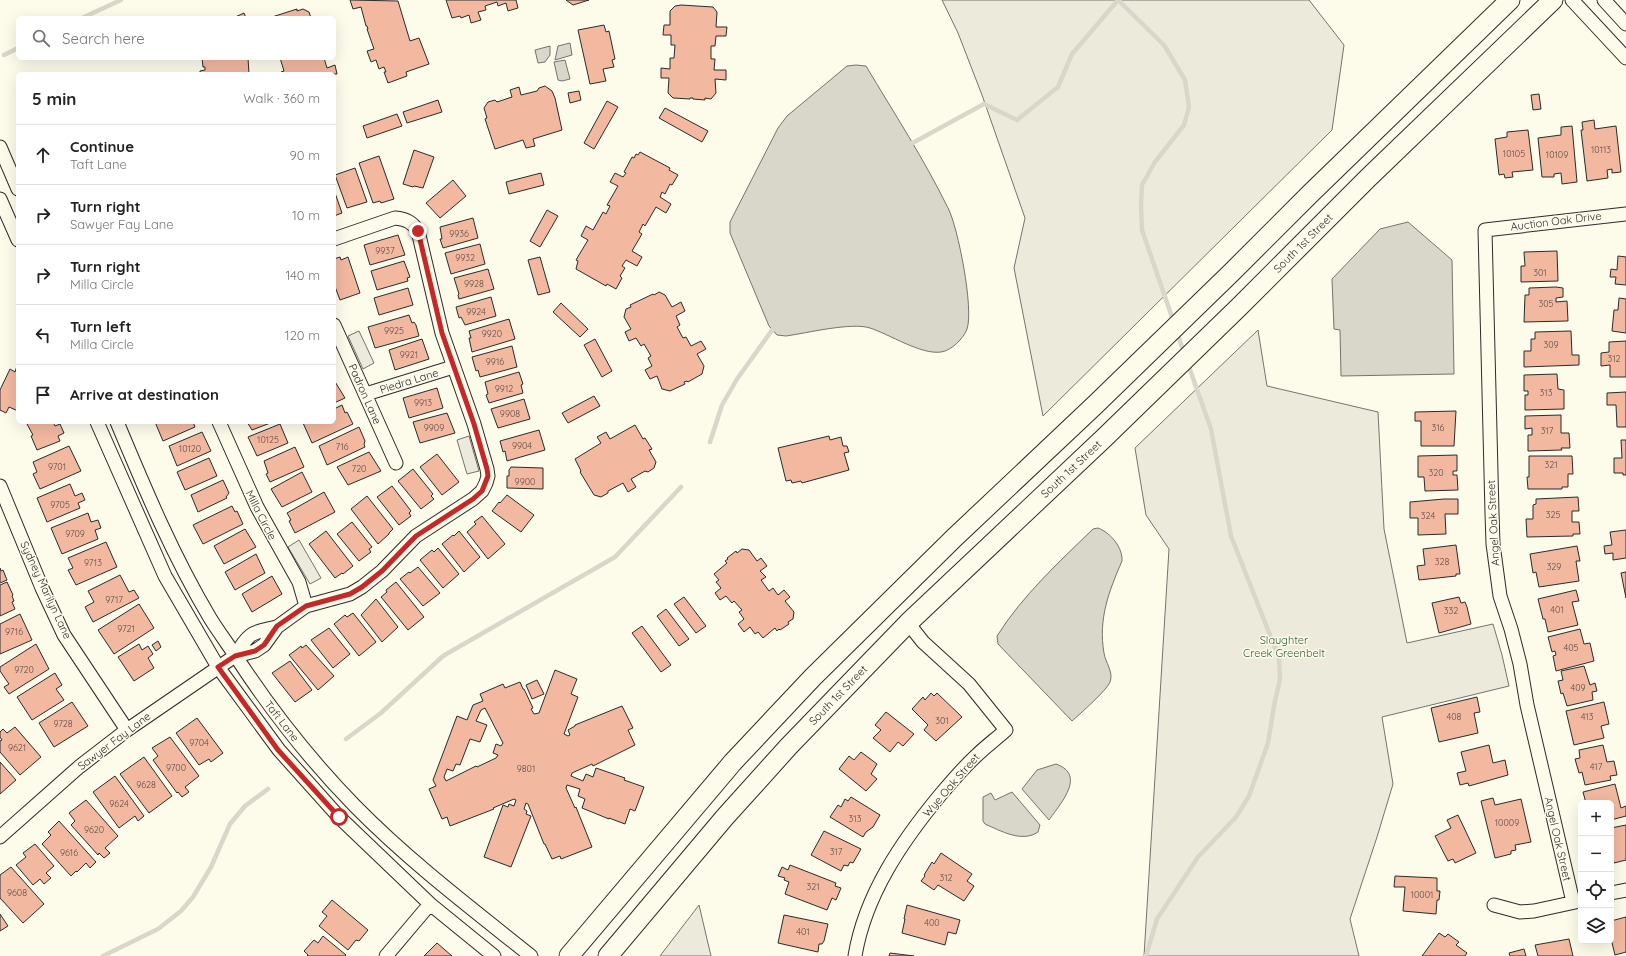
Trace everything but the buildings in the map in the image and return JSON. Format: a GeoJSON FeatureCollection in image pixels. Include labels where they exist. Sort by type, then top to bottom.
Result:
{"type":"FeatureCollection","features":[{"type":"Feature","properties":{"kind":"main road"},"geometry":{"type":"LineString","coordinates":[[569,956],[733,762],[813,677],[892,598],[1096,404],[1510,0]]}},
{"type":"Feature","properties":{"kind":"main road","name":"South 1st Street"},"geometry":{"type":"LineString","coordinates":[[608,956],[725,817],[789,746],[908,623],[1103,439],[1239,307],[1368,178],[1553,0]]}},
{"type":"Feature","properties":{"kind":"main road"},"geometry":{"type":"LineString","coordinates":[[892,598],[908,623]]}},
{"type":"Feature","properties":{"kind":"street"},"geometry":{"type":"LineString","coordinates":[[1572,0],[1626,58]]}},
{"type":"Feature","properties":{"kind":"street"},"geometry":{"type":"LineString","coordinates":[[1604,0],[1626,24]]}},
{"type":"Feature","properties":{"kind":"street"},"geometry":{"type":"LineString","coordinates":[[0,147],[16,184]]}},
{"type":"Feature","properties":{"kind":"street"},"geometry":{"type":"LineString","coordinates":[[0,199],[16,235]]}},
{"type":"Feature","properties":{"kind":"street","name":"Auction Oak Drive"},"geometry":{"type":"LineString","coordinates":[[1485,230],[1626,214]]}},
{"type":"Feature","properties":{"kind":"street"},"geometry":{"type":"LineString","coordinates":[[235,656],[247,637],[255,632],[277,626],[306,606],[350,594],[362,587],[382,571],[416,536],[473,499],[482,491],[488,476],[474,424],[453,367],[437,314],[422,242],[418,231],[413,224],[404,218],[395,218],[336,238]]}},
{"type":"Feature","properties":{"kind":"street","name":"Angel Oak Street"},"geometry":{"type":"LineString","coordinates":[[1485,230],[1492,513],[1496,573],[1500,596],[1520,664],[1527,705],[1577,901]]}},
{"type":"Feature","properties":{"kind":"street","name":"Padron Lane"},"geometry":{"type":"LineString","coordinates":[[336,329],[396,463]]}},
{"type":"Feature","properties":{"kind":"street","name":"Piedra Lane"},"geometry":{"type":"LineString","coordinates":[[366,394],[453,367]]}},
{"type":"Feature","properties":{"kind":"street","name":"Taft Lane"},"geometry":{"type":"LineString","coordinates":[[98,424],[165,576],[218,667],[278,750],[339,817],[430,904],[494,956]]}},
{"type":"Feature","properties":{"kind":"street","name":"Taft Lane"},"geometry":{"type":"LineString","coordinates":[[118,424],[157,517],[210,619],[253,684],[286,728],[355,806],[430,875],[531,956]]}},
{"type":"Feature","properties":{"kind":"street","name":"Milla Circle"},"geometry":{"type":"LineString","coordinates":[[220,424],[256,507],[299,582],[306,606]]}},
{"type":"Feature","properties":{"kind":"street","name":"Sydney Marilyn Lane"},"geometry":{"type":"LineString","coordinates":[[0,486],[42,588],[64,635],[127,730]]}},
{"type":"Feature","properties":{"kind":"street","name":"Wye Oak Street"},"geometry":{"type":"LineString","coordinates":[[855,956],[867,912],[895,856],[961,771],[976,755],[1006,730],[970,684],[923,642],[908,623]]}},
{"type":"Feature","properties":{"kind":"street","name":"Sawyer Fay Lane"},"geometry":{"type":"LineString","coordinates":[[0,837],[79,767],[127,730],[235,656]]}},
{"type":"Feature","properties":{"kind":"street"},"geometry":{"type":"LineString","coordinates":[[1614,892],[1626,890]]}},
{"type":"Feature","properties":{"kind":"street"},"geometry":{"type":"LineString","coordinates":[[1494,905],[1520,912],[1534,912],[1577,901]]}},
{"type":"Feature","properties":{"kind":"street"},"geometry":{"type":"LineString","coordinates":[[386,956],[430,904]]}},
{"type":"Feature","properties":{"kind":"green space"},"geometry":{"type":"Polygon","coordinates":[[[942,0],[1309,0],[1344,45],[1332,130],[1043,416],[1014,268],[1025,218],[982,95],[958,33],[942,0]]]}},
{"type":"Feature","properties":{"kind":"green space","name":"Slaughter Creek Greenbelt"},"geometry":{"type":"Polygon","coordinates":[[[1258,330],[1267,386],[1378,412],[1384,529],[1407,643],[1493,624],[1509,686],[1382,717],[1393,784],[1350,919],[1359,956],[1144,956],[1169,549],[1146,515],[1135,448],[1258,330]]]}},
{"type":"Feature","properties":{"kind":"green space"},"geometry":{"type":"Polygon","coordinates":[[[699,905],[711,956],[660,956],[699,905]]]}},
{"type":"Feature","properties":{"kind":"shaded area"},"geometry":{"type":"Polygon","coordinates":[[[570,43],[572,55],[555,60],[558,46],[570,43]]]}},
{"type":"Feature","properties":{"kind":"shaded area"},"geometry":{"type":"Polygon","coordinates":[[[550,46],[550,55],[545,62],[538,63],[535,50],[550,46]]]}},
{"type":"Feature","properties":{"kind":"shaded area"},"geometry":{"type":"Polygon","coordinates":[[[565,60],[570,79],[562,81],[558,80],[554,62],[565,60]]]}},
{"type":"Feature","properties":{"kind":"shaded area"},"geometry":{"type":"Polygon","coordinates":[[[847,66],[866,66],[929,172],[952,218],[964,268],[969,319],[967,329],[957,344],[945,351],[933,352],[924,350],[862,326],[841,327],[786,336],[777,335],[769,326],[730,233],[730,222],[778,128],[787,116],[847,66]]]}},
{"type":"Feature","properties":{"kind":"shaded area"},"geometry":{"type":"Polygon","coordinates":[[[1408,222],[1452,260],[1454,374],[1341,376],[1340,330],[1334,329],[1332,279],[1380,229],[1408,222]]]}},
{"type":"Feature","properties":{"kind":"shaded area"},"geometry":{"type":"Polygon","coordinates":[[[359,331],[374,363],[363,369],[348,336],[359,331]]]}},
{"type":"Feature","properties":{"kind":"shaded area"},"geometry":{"type":"Polygon","coordinates":[[[469,436],[479,471],[467,474],[457,440],[469,436]]]}},
{"type":"Feature","properties":{"kind":"shaded area"},"geometry":{"type":"Polygon","coordinates":[[[1098,528],[1112,537],[1122,556],[1122,561],[1109,594],[1102,628],[1104,653],[1111,678],[1108,686],[1072,721],[998,644],[997,636],[1018,607],[1042,580],[1093,529],[1098,528]]]}},
{"type":"Feature","properties":{"kind":"shaded area"},"geometry":{"type":"Polygon","coordinates":[[[299,540],[321,578],[310,584],[288,547],[299,540]]]}},
{"type":"Feature","properties":{"kind":"shaded area"},"geometry":{"type":"Polygon","coordinates":[[[1056,764],[1065,769],[1070,775],[1070,782],[1064,798],[1049,820],[1022,789],[1037,770],[1056,764]]]}},
{"type":"Feature","properties":{"kind":"shaded area"},"geometry":{"type":"Polygon","coordinates":[[[1012,792],[1040,825],[1038,832],[1025,836],[1012,835],[985,824],[983,821],[983,797],[991,793],[995,800],[1012,792]]]}},
{"type":"Feature","properties":{"kind":"waterway"},"geometry":{"type":"LineString","coordinates":[[86,16],[121,0]]}},
{"type":"Feature","properties":{"kind":"waterway"},"geometry":{"type":"LineString","coordinates":[[1118,0],[1164,45],[1185,80],[1189,107],[1184,125],[1155,162],[1142,185],[1141,205],[1142,230],[1174,323]]}},
{"type":"Feature","properties":{"kind":"waterway"},"geometry":{"type":"LineString","coordinates":[[907,146],[984,104],[1017,120],[1058,87],[1072,54],[1118,0]]}},
{"type":"Feature","properties":{"kind":"waterway"},"geometry":{"type":"LineString","coordinates":[[4,55],[16,49]]}},
{"type":"Feature","properties":{"kind":"waterway"},"geometry":{"type":"LineString","coordinates":[[710,442],[722,405],[737,379],[775,326]]}},
{"type":"Feature","properties":{"kind":"waterway"},"geometry":{"type":"LineString","coordinates":[[1177,332],[1184,353]]}},
{"type":"Feature","properties":{"kind":"waterway"},"geometry":{"type":"LineString","coordinates":[[1146,956],[1157,919],[1198,857],[1236,817],[1249,796],[1268,743],[1280,679],[1279,658],[1231,536],[1211,429],[1188,364]]}},
{"type":"Feature","properties":{"kind":"waterway"},"geometry":{"type":"LineString","coordinates":[[346,739],[381,713],[443,656],[615,557],[681,487]]}},
{"type":"Feature","properties":{"kind":"waterway"},"geometry":{"type":"LineString","coordinates":[[103,956],[158,929],[181,911],[193,897],[211,867],[230,824],[245,806],[268,789]]}},
{"type":"Feature","properties":{"kind":"route"},"geometry":{"type":"LineString","coordinates":[[339,817],[278,750],[218,667],[235,656],[255,651],[264,645],[277,626],[306,606],[350,594],[362,587],[382,571],[416,536],[473,499],[482,491],[486,483],[488,476],[487,469],[474,424],[442,333],[430,285],[422,242],[418,231]]}}]}
